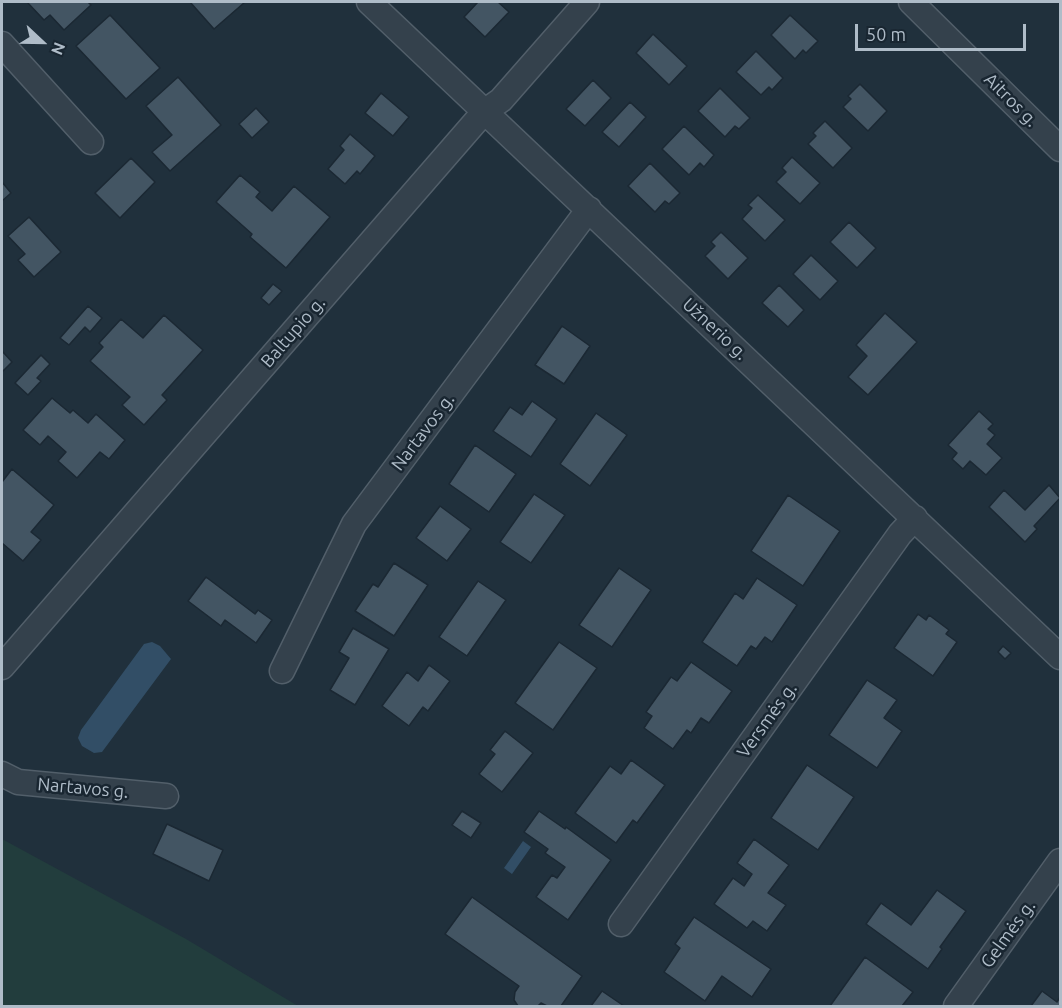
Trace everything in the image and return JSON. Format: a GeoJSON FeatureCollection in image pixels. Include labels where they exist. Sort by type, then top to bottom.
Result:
{"type":"FeatureCollection","features":[{"type":"Feature","properties":{"kind":"street","name":"Užnerio g."},"geometry":{"type":"LineString","coordinates":[[369,2],[1060,657]]}},
{"type":"Feature","properties":{"kind":"street","name":"Baltupio g."},"geometry":{"type":"LineString","coordinates":[[2,667],[484,111],[501,100],[587,2]]}},
{"type":"Feature","properties":{"kind":"street","name":"Aitros g."},"geometry":{"type":"LineString","coordinates":[[911,2],[1060,149]]}},
{"type":"Feature","properties":{"kind":"street"},"geometry":{"type":"LineString","coordinates":[[2,44],[91,142]]}},
{"type":"Feature","properties":{"kind":"street","name":"Nartavos g."},"geometry":{"type":"LineString","coordinates":[[282,671],[354,524],[589,209]]}},
{"type":"Feature","properties":{"kind":"street","name":"Versmės g."},"geometry":{"type":"LineString","coordinates":[[621,924],[894,543],[915,518]]}},
{"type":"Feature","properties":{"kind":"street","name":"Nartavos g."},"geometry":{"type":"LineString","coordinates":[[2,774],[18,782],[166,796]]}},
{"type":"Feature","properties":{"kind":"street","name":"Gelmės g."},"geometry":{"type":"LineString","coordinates":[[956,1006],[1060,861]]}},
{"type":"Feature","properties":{"kind":"green space"},"geometry":{"type":"Polygon","coordinates":[[[2,839],[186,939],[298,1006],[2,1006],[2,839]]]}},
{"type":"Feature","properties":{"kind":"water"},"geometry":{"type":"Polygon","coordinates":[[[152,642],[160,646],[171,659],[102,752],[94,753],[82,746],[78,738],[81,730],[144,644],[152,642]]]}},
{"type":"Feature","properties":{"kind":"water"},"geometry":{"type":"Polygon","coordinates":[[[523,841],[531,847],[512,874],[504,868],[523,841]]]}},
{"type":"Feature","properties":{"kind":"building"},"geometry":{"type":"Polygon","coordinates":[[[27,2],[88,2],[91,5],[64,30],[50,15],[44,20],[27,2]]]}},
{"type":"Feature","properties":{"kind":"building"},"geometry":{"type":"Polygon","coordinates":[[[190,2],[245,2],[214,29],[190,2]]]}},
{"type":"Feature","properties":{"kind":"building"},"geometry":{"type":"Polygon","coordinates":[[[478,2],[498,2],[509,12],[485,37],[464,17],[478,2]]]}},
{"type":"Feature","properties":{"kind":"building"},"geometry":{"type":"Polygon","coordinates":[[[110,15],[160,68],[126,99],[76,46],[110,15]]]}},
{"type":"Feature","properties":{"kind":"building"},"geometry":{"type":"Polygon","coordinates":[[[790,15],[818,41],[806,53],[803,50],[795,59],[771,35],[790,15]]]}},
{"type":"Feature","properties":{"kind":"building"},"geometry":{"type":"Polygon","coordinates":[[[653,34],[687,66],[669,85],[636,53],[653,34]]]}},
{"type":"Feature","properties":{"kind":"building"},"geometry":{"type":"Polygon","coordinates":[[[756,51],[783,78],[772,90],[769,87],[761,95],[736,72],[756,51]]]}},
{"type":"Feature","properties":{"kind":"building"},"geometry":{"type":"Polygon","coordinates":[[[178,77],[221,125],[170,171],[152,152],[172,135],[146,106],[178,77]]]}},
{"type":"Feature","properties":{"kind":"building"},"geometry":{"type":"Polygon","coordinates":[[[593,80],[611,98],[585,126],[566,109],[593,80]]]}},
{"type":"Feature","properties":{"kind":"building"},"geometry":{"type":"Polygon","coordinates":[[[860,84],[887,111],[868,131],[843,107],[851,99],[848,96],[860,84]]]}},
{"type":"Feature","properties":{"kind":"building"},"geometry":{"type":"Polygon","coordinates":[[[720,88],[750,118],[739,129],[735,126],[725,137],[698,111],[720,88]]]}},
{"type":"Feature","properties":{"kind":"building"},"geometry":{"type":"Polygon","coordinates":[[[381,93],[409,117],[393,136],[365,113],[381,93]]]}},
{"type":"Feature","properties":{"kind":"building"},"geometry":{"type":"Polygon","coordinates":[[[630,102],[646,117],[619,147],[602,132],[630,102]]]}},
{"type":"Feature","properties":{"kind":"building"},"geometry":{"type":"Polygon","coordinates":[[[256,108],[269,122],[252,138],[239,124],[256,108]]]}},
{"type":"Feature","properties":{"kind":"building"},"geometry":{"type":"Polygon","coordinates":[[[825,121],[852,148],[833,168],[808,144],[816,136],[813,133],[825,121]]]}},
{"type":"Feature","properties":{"kind":"building"},"geometry":{"type":"Polygon","coordinates":[[[684,126],[714,155],[704,167],[700,163],[689,175],[662,149],[684,126]]]}},
{"type":"Feature","properties":{"kind":"building"},"geometry":{"type":"Polygon","coordinates":[[[350,134],[375,156],[360,174],[357,171],[345,184],[328,169],[344,150],[340,146],[350,134]]]}},
{"type":"Feature","properties":{"kind":"building"},"geometry":{"type":"Polygon","coordinates":[[[792,157],[820,183],[800,204],[776,182],[786,172],[782,168],[792,157]]]}},
{"type":"Feature","properties":{"kind":"building"},"geometry":{"type":"Polygon","coordinates":[[[131,158],[155,182],[120,218],[95,193],[131,158]]]}},
{"type":"Feature","properties":{"kind":"building"},"geometry":{"type":"Polygon","coordinates":[[[650,163],[680,193],[669,204],[665,201],[655,212],[628,186],[650,163]]]}},
{"type":"Feature","properties":{"kind":"building"},"geometry":{"type":"Polygon","coordinates":[[[240,175],[260,192],[256,197],[272,211],[294,186],[330,217],[286,268],[250,237],[252,234],[216,202],[240,175]]]}},
{"type":"Feature","properties":{"kind":"building"},"geometry":{"type":"Polygon","coordinates":[[[2,182],[11,193],[2,201],[2,182]]]}},
{"type":"Feature","properties":{"kind":"building"},"geometry":{"type":"Polygon","coordinates":[[[758,195],[785,220],[765,241],[742,219],[752,208],[748,205],[758,195]]]}},
{"type":"Feature","properties":{"kind":"building"},"geometry":{"type":"Polygon","coordinates":[[[29,217],[61,252],[34,277],[18,260],[25,254],[8,236],[29,217]]]}},
{"type":"Feature","properties":{"kind":"building"},"geometry":{"type":"Polygon","coordinates":[[[849,222],[876,248],[857,268],[830,242],[849,222]]]}},
{"type":"Feature","properties":{"kind":"building"},"geometry":{"type":"Polygon","coordinates":[[[721,232],[748,258],[728,279],[705,256],[715,246],[711,242],[721,232]]]}},
{"type":"Feature","properties":{"kind":"building"},"geometry":{"type":"Polygon","coordinates":[[[811,255],[838,281],[820,300],[793,274],[811,255]]]}},
{"type":"Feature","properties":{"kind":"building"},"geometry":{"type":"Polygon","coordinates":[[[273,284],[282,291],[269,305],[261,298],[273,284]]]}},
{"type":"Feature","properties":{"kind":"building"},"geometry":{"type":"Polygon","coordinates":[[[779,285],[804,310],[788,327],[762,303],[779,285]]]}},
{"type":"Feature","properties":{"kind":"building"},"geometry":{"type":"Polygon","coordinates":[[[88,306],[102,318],[90,332],[85,327],[69,345],[60,338],[88,306]]]}},
{"type":"Feature","properties":{"kind":"building"},"geometry":{"type":"Polygon","coordinates":[[[885,313],[917,342],[868,395],[848,377],[867,356],[856,345],[885,313]]]}},
{"type":"Feature","properties":{"kind":"building"},"geometry":{"type":"Polygon","coordinates":[[[164,315],[203,350],[162,395],[167,400],[144,425],[122,405],[130,397],[90,361],[103,347],[99,343],[121,319],[143,338],[164,315]]]}},
{"type":"Feature","properties":{"kind":"building"},"geometry":{"type":"Polygon","coordinates":[[[562,326],[590,346],[564,384],[535,365],[562,326]]]}},
{"type":"Feature","properties":{"kind":"building"},"geometry":{"type":"Polygon","coordinates":[[[2,351],[12,362],[2,372],[2,351]]]}},
{"type":"Feature","properties":{"kind":"building"},"geometry":{"type":"Polygon","coordinates":[[[41,355],[50,364],[37,378],[41,381],[28,395],[15,383],[41,355]]]}},
{"type":"Feature","properties":{"kind":"building"},"geometry":{"type":"Polygon","coordinates":[[[52,398],[70,413],[73,410],[88,423],[96,414],[125,440],[109,459],[100,452],[77,478],[58,461],[66,452],[48,436],[40,445],[23,430],[52,398]]]}},
{"type":"Feature","properties":{"kind":"building"},"geometry":{"type":"Polygon","coordinates":[[[532,401],[557,419],[531,457],[493,431],[510,407],[522,415],[532,401]]]}},
{"type":"Feature","properties":{"kind":"building"},"geometry":{"type":"Polygon","coordinates":[[[979,411],[993,424],[988,429],[995,435],[987,444],[1002,458],[986,475],[970,461],[963,469],[952,459],[957,453],[948,445],[979,411]]]}},
{"type":"Feature","properties":{"kind":"building"},"geometry":{"type":"Polygon","coordinates":[[[596,413],[627,435],[590,486],[560,464],[596,413]]]}},
{"type":"Feature","properties":{"kind":"building"},"geometry":{"type":"Polygon","coordinates":[[[475,445],[516,474],[489,512],[449,484],[475,445]]]}},
{"type":"Feature","properties":{"kind":"building"},"geometry":{"type":"Polygon","coordinates":[[[12,469],[54,505],[31,532],[41,540],[23,561],[2,543],[2,482],[12,469]]]}},
{"type":"Feature","properties":{"kind":"building"},"geometry":{"type":"Polygon","coordinates":[[[1049,485],[1060,498],[1034,526],[1037,529],[1025,542],[989,507],[1004,490],[1025,510],[1049,485]]]}},
{"type":"Feature","properties":{"kind":"building"},"geometry":{"type":"Polygon","coordinates":[[[534,494],[565,515],[531,563],[500,542],[534,494]]]}},
{"type":"Feature","properties":{"kind":"building"},"geometry":{"type":"Polygon","coordinates":[[[788,495],[840,531],[803,586],[751,551],[788,495]]]}},
{"type":"Feature","properties":{"kind":"building"},"geometry":{"type":"Polygon","coordinates":[[[440,506],[471,529],[447,561],[416,538],[440,506]]]}},
{"type":"Feature","properties":{"kind":"building"},"geometry":{"type":"Polygon","coordinates":[[[394,563],[428,585],[394,636],[355,611],[373,584],[378,587],[394,563]]]}},
{"type":"Feature","properties":{"kind":"building"},"geometry":{"type":"Polygon","coordinates":[[[619,568],[651,590],[612,647],[579,625],[619,568]]]}},
{"type":"Feature","properties":{"kind":"building"},"geometry":{"type":"Polygon","coordinates":[[[206,577],[255,614],[258,610],[272,620],[256,643],[225,620],[221,626],[188,601],[206,577]]]}},
{"type":"Feature","properties":{"kind":"building"},"geometry":{"type":"Polygon","coordinates":[[[757,578],[797,605],[772,642],[765,637],[756,649],[751,646],[737,666],[702,642],[735,593],[743,599],[757,578]]]}},
{"type":"Feature","properties":{"kind":"building"},"geometry":{"type":"Polygon","coordinates":[[[478,581],[506,600],[467,656],[439,637],[478,581]]]}},
{"type":"Feature","properties":{"kind":"building"},"geometry":{"type":"Polygon","coordinates":[[[918,614],[926,620],[929,615],[949,630],[946,634],[957,642],[933,676],[894,648],[918,614]]]}},
{"type":"Feature","properties":{"kind":"building"},"geometry":{"type":"Polygon","coordinates":[[[353,628],[389,649],[355,705],[330,690],[349,658],[339,652],[353,628]]]}},
{"type":"Feature","properties":{"kind":"building"},"geometry":{"type":"Polygon","coordinates":[[[559,642],[597,668],[553,730],[515,703],[559,642]]]}},
{"type":"Feature","properties":{"kind":"building"},"geometry":{"type":"Polygon","coordinates":[[[1003,646],[1011,653],[1005,659],[998,652],[1003,646]]]}},
{"type":"Feature","properties":{"kind":"building"},"geometry":{"type":"Polygon","coordinates":[[[691,662],[732,691],[709,723],[701,718],[691,733],[687,730],[673,749],[644,728],[652,716],[646,712],[671,677],[677,681],[691,662]]]}},
{"type":"Feature","properties":{"kind":"building"},"geometry":{"type":"Polygon","coordinates":[[[429,665],[450,681],[428,711],[423,707],[409,726],[382,706],[407,672],[418,681],[429,665]]]}},
{"type":"Feature","properties":{"kind":"building"},"geometry":{"type":"Polygon","coordinates":[[[867,680],[897,700],[884,718],[902,731],[877,768],[829,735],[867,680]]]}},
{"type":"Feature","properties":{"kind":"building"},"geometry":{"type":"Polygon","coordinates":[[[505,731],[533,753],[502,792],[479,774],[495,754],[490,750],[505,731]]]}},
{"type":"Feature","properties":{"kind":"building"},"geometry":{"type":"Polygon","coordinates":[[[631,760],[665,785],[637,823],[633,820],[616,843],[575,813],[610,766],[621,774],[631,760]]]}},
{"type":"Feature","properties":{"kind":"building"},"geometry":{"type":"Polygon","coordinates":[[[807,765],[854,797],[818,850],[771,818],[807,765]]]}},
{"type":"Feature","properties":{"kind":"building"},"geometry":{"type":"Polygon","coordinates":[[[462,811],[481,823],[471,838],[452,825],[462,811]]]}},
{"type":"Feature","properties":{"kind":"building"},"geometry":{"type":"Polygon","coordinates":[[[539,811],[565,829],[566,827],[611,860],[568,920],[536,897],[552,875],[557,878],[565,867],[545,853],[548,849],[524,832],[539,811]]]}},
{"type":"Feature","properties":{"kind":"building"},"geometry":{"type":"Polygon","coordinates":[[[167,824],[223,850],[209,881],[153,854],[167,824]]]}},
{"type":"Feature","properties":{"kind":"building"},"geometry":{"type":"Polygon","coordinates":[[[754,839],[789,865],[768,893],[786,905],[767,931],[753,921],[747,928],[714,904],[733,878],[744,886],[752,874],[737,863],[754,839]]]}},
{"type":"Feature","properties":{"kind":"building"},"geometry":{"type":"Polygon","coordinates":[[[937,890],[966,911],[940,947],[942,949],[928,969],[866,924],[881,903],[911,925],[937,890]]]}},
{"type":"Feature","properties":{"kind":"building"},"geometry":{"type":"Polygon","coordinates":[[[472,897],[582,976],[561,1006],[547,1006],[541,1003],[538,1006],[518,1006],[514,1000],[519,986],[445,934],[472,897]]]}},
{"type":"Feature","properties":{"kind":"building"},"geometry":{"type":"Polygon","coordinates":[[[694,917],[771,969],[752,997],[722,976],[705,1001],[664,972],[680,948],[675,944],[694,917]]]}},
{"type":"Feature","properties":{"kind":"building"},"geometry":{"type":"Polygon","coordinates":[[[865,957],[913,992],[902,1006],[830,1006],[865,957]]]}},
{"type":"Feature","properties":{"kind":"building"},"geometry":{"type":"Polygon","coordinates":[[[602,991],[624,1006],[591,1006],[602,991]]]}},
{"type":"Feature","properties":{"kind":"building"},"geometry":{"type":"Polygon","coordinates":[[[1042,991],[1057,1002],[1060,997],[1060,1006],[1031,1006],[1042,991]]]}}]}
